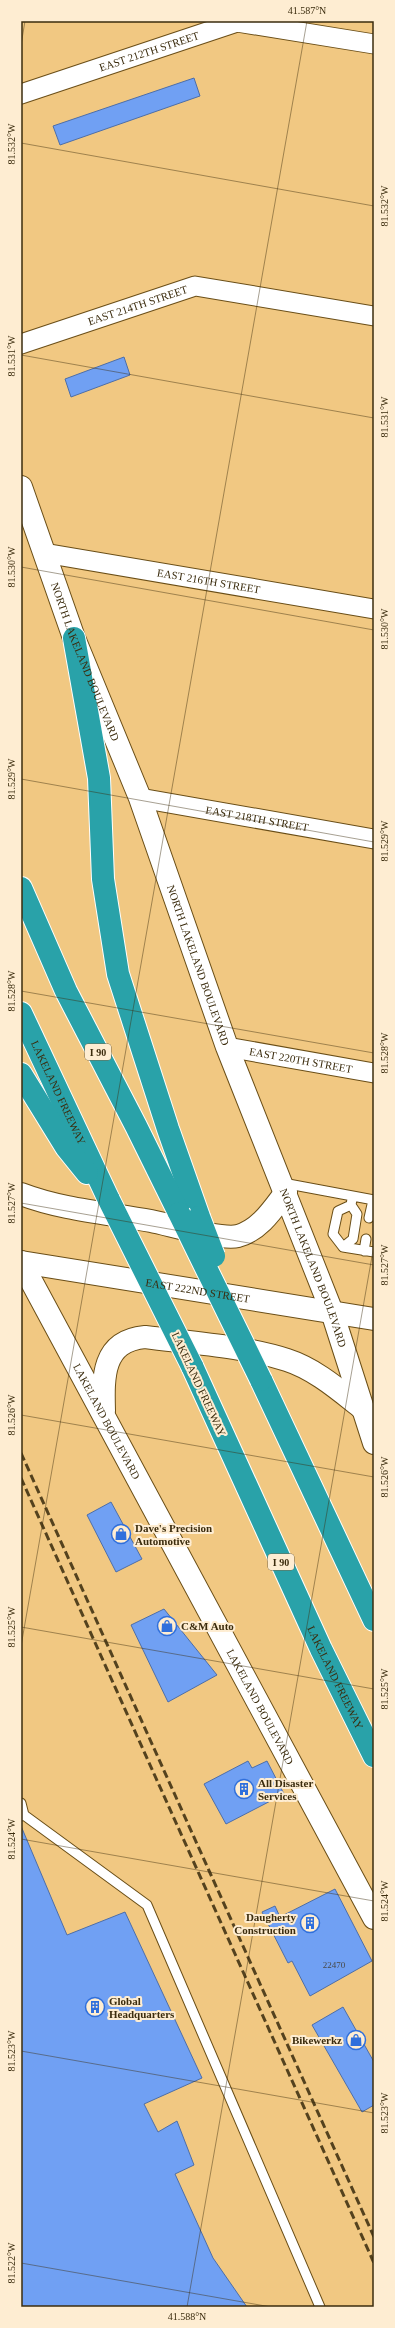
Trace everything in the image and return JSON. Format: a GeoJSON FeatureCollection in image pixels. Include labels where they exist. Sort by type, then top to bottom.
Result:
{"type":"FeatureCollection","features":[{"type":"Feature","properties":{"kind":"highway"},"geometry":{"type":"LineString","coordinates":[[74,638],[99,778],[103,879],[118,974],[168,1128],[189,1215],[261,1380],[374,1620]]}},
{"type":"Feature","properties":{"kind":"highway","name":"I 90"},"geometry":{"type":"LineString","coordinates":[[21,888],[66,991],[136,1126],[189,1215]]}},
{"type":"Feature","properties":{"kind":"highway","name":"LAKELAND FREEWAY"},"geometry":{"type":"LineString","coordinates":[[21,1013],[109,1200],[192,1366],[318,1642],[374,1756]]}},
{"type":"Feature","properties":{"kind":"highway"},"geometry":{"type":"LineString","coordinates":[[21,1074],[66,1147],[109,1200]]}},
{"type":"Feature","properties":{"kind":"street","name":"EAST 212TH STREET"},"geometry":{"type":"LineString","coordinates":[[21,94],[237,22],[374,44]]}},
{"type":"Feature","properties":{"kind":"street","name":"EAST 214TH STREET"},"geometry":{"type":"LineString","coordinates":[[21,344],[195,286],[374,316]]}},
{"type":"Feature","properties":{"kind":"street","name":"NORTH LAKELAND BOULEVARD"},"geometry":{"type":"LineString","coordinates":[[21,487],[74,638],[140,798],[227,1047],[284,1187],[332,1312],[374,1443]]}},
{"type":"Feature","properties":{"kind":"street","name":"EAST 216TH STREET"},"geometry":{"type":"LineString","coordinates":[[44,552],[374,609]]}},
{"type":"Feature","properties":{"kind":"street","name":"EAST 218TH STREET"},"geometry":{"type":"LineString","coordinates":[[140,798],[374,839]]}},
{"type":"Feature","properties":{"kind":"street","name":"EAST 220TH STREET"},"geometry":{"type":"LineString","coordinates":[[227,1047],[374,1073]]}},
{"type":"Feature","properties":{"kind":"street"},"geometry":{"type":"LineString","coordinates":[[21,1194],[72,1208],[152,1222],[197,1232],[236,1236],[256,1228],[284,1187]]}},
{"type":"Feature","properties":{"kind":"street","name":"EAST 222ND STREET"},"geometry":{"type":"LineString","coordinates":[[21,1262],[374,1319]]}},
{"type":"Feature","properties":{"kind":"street","name":"LAKELAND BOULEVARD"},"geometry":{"type":"LineString","coordinates":[[21,1262],[374,1918]]}},
{"type":"Feature","properties":{"kind":"street"},"geometry":{"type":"LineString","coordinates":[[104,1414],[104,1376],[107,1362],[113,1352],[121,1345],[132,1338],[145,1337],[228,1348],[288,1360],[322,1378],[362,1408]]}},
{"type":"Feature","properties":{"kind":"lane"},"geometry":{"type":"LineString","coordinates":[[284,1187],[352,1201],[373,1200],[369,1218]]}},
{"type":"Feature","properties":{"kind":"lane"},"geometry":{"type":"LineString","coordinates":[[343,1247],[353,1239],[357,1214],[352,1201]]}},
{"type":"Feature","properties":{"kind":"lane"},"geometry":{"type":"LineString","coordinates":[[352,1201],[338,1211],[333,1234],[343,1247],[374,1252]]}},
{"type":"Feature","properties":{"kind":"lane"},"geometry":{"type":"LineString","coordinates":[[364,1251],[366,1239]]}},
{"type":"Feature","properties":{"kind":"lane"},"geometry":{"type":"LineString","coordinates":[[21,1803],[22,1816],[147,1905],[320,2307]]}},
{"type":"Feature","properties":{"kind":"building"},"geometry":{"type":"Polygon","coordinates":[[[194,78],[200,96],[60,145],[53,126],[194,78]]]}},
{"type":"Feature","properties":{"kind":"building"},"geometry":{"type":"Polygon","coordinates":[[[124,357],[130,375],[71,397],[65,379],[124,357]]]}},
{"type":"Feature","properties":{"kind":"building"},"geometry":{"type":"Polygon","coordinates":[[[111,1502],[142,1559],[116,1572],[87,1515],[111,1502]]]}},
{"type":"Feature","properties":{"kind":"building"},"geometry":{"type":"Polygon","coordinates":[[[164,1609],[217,1675],[168,1702],[131,1625],[164,1609]]]}},
{"type":"Feature","properties":{"kind":"building","name":"All Disaster Services"},"geometry":{"type":"Polygon","coordinates":[[[248,1761],[252,1768],[267,1761],[284,1794],[226,1824],[204,1784],[248,1761]]]}},
{"type":"Feature","properties":{"kind":"building","name":"Global Headquarters"},"geometry":{"type":"Polygon","coordinates":[[[21,1826],[67,1935],[125,1912],[202,2078],[144,2104],[158,2132],[177,2121],[194,2165],[175,2174],[213,2258],[247,2307],[21,2307],[21,1826]]]}},
{"type":"Feature","properties":{"kind":"building"},"geometry":{"type":"Polygon","coordinates":[[[335,1889],[372,1961],[310,1996],[292,1961],[288,1963],[262,1912],[275,1906],[280,1917],[335,1889]]]}},
{"type":"Feature","properties":{"kind":"building"},"geometry":{"type":"Polygon","coordinates":[[[343,2007],[374,2062],[374,2105],[362,2112],[312,2025],[343,2007]]]}},
{"type":"Feature","properties":{"kind":"railway"},"geometry":{"type":"LineString","coordinates":[[21,1453],[374,2237]]}},
{"type":"Feature","properties":{"kind":"railway"},"geometry":{"type":"LineString","coordinates":[[21,1478],[374,2263]]}},
{"type":"Feature","properties":{"kind":"place","name":"Dave's Precision Automotive"},"geometry":{"type":"Point","coordinates":[121,1534]}},
{"type":"Feature","properties":{"kind":"place","name":"C&M Auto"},"geometry":{"type":"Point","coordinates":[167,1626]}},
{"type":"Feature","properties":{"kind":"place","name":"All Disaster Services"},"geometry":{"type":"Point","coordinates":[244,1789]}},
{"type":"Feature","properties":{"kind":"place","name":"Daugherty Construction"},"geometry":{"type":"Point","coordinates":[310,1923]}},
{"type":"Feature","properties":{"kind":"place","name":"Global Headquarters"},"geometry":{"type":"Point","coordinates":[95,2007]}},
{"type":"Feature","properties":{"kind":"place","name":"Bikewerkz"},"geometry":{"type":"Point","coordinates":[356,2040]}}]}
